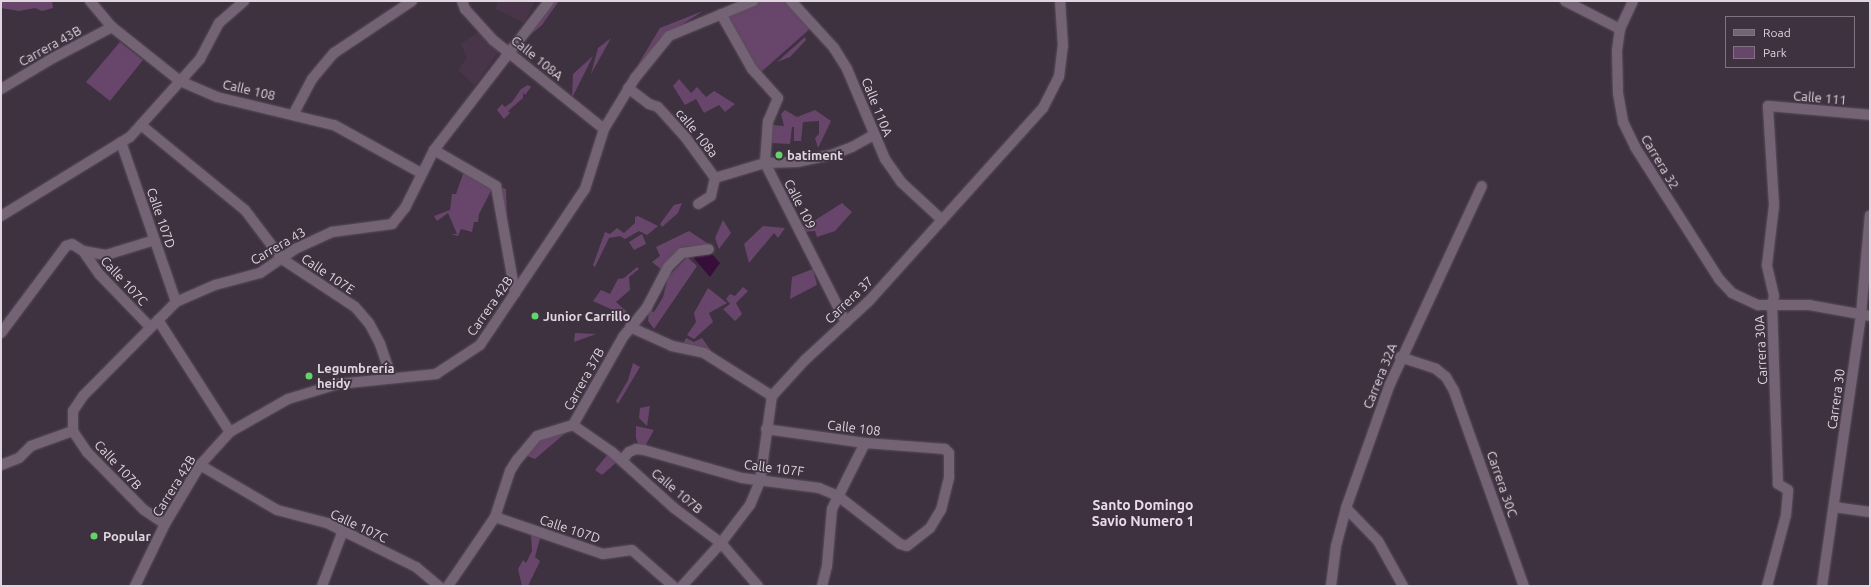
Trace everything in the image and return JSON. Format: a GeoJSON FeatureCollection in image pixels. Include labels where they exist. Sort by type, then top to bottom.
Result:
{"type":"FeatureCollection","features":[{"type":"Feature","properties":{"kind":"street","name":"Calle 108"},"geometry":{"type":"LineString","coordinates":[[90,1],[112,27],[180,81],[217,97],[294,113],[334,125],[421,173]]}},
{"type":"Feature","properties":{"kind":"street"},"geometry":{"type":"LineString","coordinates":[[1,216],[130,137],[200,60],[219,23],[244,1]]}},
{"type":"Feature","properties":{"kind":"street"},"geometry":{"type":"LineString","coordinates":[[294,113],[312,78],[334,53],[412,1]]}},
{"type":"Feature","properties":{"kind":"street","name":"Calle 108A"},"geometry":{"type":"LineString","coordinates":[[462,1],[465,9],[493,40],[604,129]]}},
{"type":"Feature","properties":{"kind":"street","name":"Carrera 43"},"geometry":{"type":"LineString","coordinates":[[73,431],[74,411],[83,396],[176,302],[215,285],[260,273],[296,249],[332,232],[392,224],[405,208],[421,173],[434,150],[510,53],[548,1]]}},
{"type":"Feature","properties":{"kind":"street","name":"Carrera 42B"},"geometry":{"type":"LineString","coordinates":[[136,586],[165,524],[200,465],[230,432],[288,399],[338,384],[436,374],[480,345],[585,189],[604,129],[628,88],[669,36],[752,1]]}},
{"type":"Feature","properties":{"kind":"street","name":"Calle 110A"},"geometry":{"type":"LineString","coordinates":[[791,1],[840,58],[859,93],[885,159],[901,182],[942,220]]}},
{"type":"Feature","properties":{"kind":"street","name":"Carrera 37"},"geometry":{"type":"LineString","coordinates":[[772,396],[805,360],[846,323],[1043,108],[1059,77],[1063,46],[1060,1]]}},
{"type":"Feature","properties":{"kind":"street"},"geometry":{"type":"LineString","coordinates":[[1565,1],[1620,29]]}},
{"type":"Feature","properties":{"kind":"street","name":"Carrera 32"},"geometry":{"type":"LineString","coordinates":[[1633,1],[1620,29],[1617,51],[1618,94],[1623,122],[1635,148],[1719,279],[1732,293],[1758,305],[1772,306]]}},
{"type":"Feature","properties":{"kind":"street","name":"Calle 109"},"geometry":{"type":"LineString","coordinates":[[721,14],[752,69],[778,98],[768,121],[764,143],[765,163],[846,323]]}},
{"type":"Feature","properties":{"kind":"street","name":"Carrera 43B"},"geometry":{"type":"LineString","coordinates":[[1,89],[53,58],[112,27]]}},
{"type":"Feature","properties":{"kind":"street","name":"calle 108a"},"geometry":{"type":"LineString","coordinates":[[628,88],[649,104],[658,107],[686,138],[716,178],[711,196],[698,204]]}},
{"type":"Feature","properties":{"kind":"street","name":"Calle 111"},"geometry":{"type":"LineString","coordinates":[[1768,106],[1870,115]]}},
{"type":"Feature","properties":{"kind":"street","name":"Carrera 30A"},"geometry":{"type":"LineString","coordinates":[[1767,586],[1786,515],[1788,490],[1778,484],[1772,306],[1774,296],[1768,265],[1774,205],[1768,106]]}},
{"type":"Feature","properties":{"kind":"street","name":"Calle 107E"},"geometry":{"type":"LineString","coordinates":[[141,125],[244,210],[282,259],[354,307],[369,323],[380,344],[392,378]]}},
{"type":"Feature","properties":{"kind":"street"},"geometry":{"type":"LineString","coordinates":[[716,178],[765,163],[797,162],[828,155],[852,147],[874,134]]}},
{"type":"Feature","properties":{"kind":"street","name":"Calle 107D"},"geometry":{"type":"LineString","coordinates":[[121,142],[176,302]]}},
{"type":"Feature","properties":{"kind":"street"},"geometry":{"type":"LineString","coordinates":[[434,150],[496,186],[515,293]]}},
{"type":"Feature","properties":{"kind":"street","name":"Carrera 32A"},"geometry":{"type":"LineString","coordinates":[[1331,586],[1336,546],[1346,508],[1400,357],[1482,186]]}},
{"type":"Feature","properties":{"kind":"street","name":"Carrera 30"},"geometry":{"type":"LineString","coordinates":[[1822,586],[1866,316],[1870,215]]}},
{"type":"Feature","properties":{"kind":"street"},"geometry":{"type":"LineString","coordinates":[[1,333],[66,246],[72,244],[83,251],[106,255],[155,240]]}},
{"type":"Feature","properties":{"kind":"street","name":"Carrera 37B"},"geometry":{"type":"LineString","coordinates":[[448,586],[495,517],[510,470],[536,436],[573,425],[630,327],[647,307],[668,267],[682,252],[709,249]]}},
{"type":"Feature","properties":{"kind":"street","name":"Calle 107C"},"geometry":{"type":"LineString","coordinates":[[83,251],[100,275],[154,323],[230,432]]}},
{"type":"Feature","properties":{"kind":"street"},"geometry":{"type":"LineString","coordinates":[[1772,306],[1809,306],[1866,316]]}},
{"type":"Feature","properties":{"kind":"street"},"geometry":{"type":"LineString","coordinates":[[630,327],[672,346],[704,353],[772,396],[766,429],[760,481],[750,505],[721,543],[682,586]]}},
{"type":"Feature","properties":{"kind":"street","name":"Carrera 30C"},"geometry":{"type":"LineString","coordinates":[[1400,357],[1436,369],[1446,377],[1454,391],[1524,586]]}},
{"type":"Feature","properties":{"kind":"street","name":"Calle 107B"},"geometry":{"type":"LineString","coordinates":[[573,425],[622,460],[674,508],[721,543],[758,586]]}},
{"type":"Feature","properties":{"kind":"street","name":"Calle 108"},"geometry":{"type":"LineString","coordinates":[[766,429],[865,443],[939,449],[949,453],[947,491],[941,510],[930,528],[912,544]]}},
{"type":"Feature","properties":{"kind":"street"},"geometry":{"type":"LineString","coordinates":[[1,465],[19,458],[31,446],[73,431]]}},
{"type":"Feature","properties":{"kind":"street","name":"Calle 107B"},"geometry":{"type":"LineString","coordinates":[[73,431],[87,452],[144,510],[165,524]]}},
{"type":"Feature","properties":{"kind":"street"},"geometry":{"type":"LineString","coordinates":[[822,586],[829,552],[830,519],[838,496],[865,443]]}},
{"type":"Feature","properties":{"kind":"street","name":"Calle 107F"},"geometry":{"type":"LineString","coordinates":[[622,460],[636,449],[644,450],[725,474],[760,481],[819,488],[838,496],[900,544],[907,546],[912,544]]}},
{"type":"Feature","properties":{"kind":"street","name":"Calle 107C"},"geometry":{"type":"LineString","coordinates":[[200,465],[277,510],[327,523],[342,533],[416,567],[439,586]]}},
{"type":"Feature","properties":{"kind":"street"},"geometry":{"type":"LineString","coordinates":[[1834,507],[1870,512]]}},
{"type":"Feature","properties":{"kind":"street"},"geometry":{"type":"LineString","coordinates":[[1346,508],[1378,541],[1403,586]]}},
{"type":"Feature","properties":{"kind":"street","name":"Calle 107D"},"geometry":{"type":"LineString","coordinates":[[495,517],[603,554],[632,550],[673,586]]}},
{"type":"Feature","properties":{"kind":"street"},"geometry":{"type":"LineString","coordinates":[[322,586],[342,533]]}},
{"type":"Feature","properties":{"kind":"shaded area"},"geometry":{"type":"Polygon","coordinates":[[[498,1],[535,1],[524,23],[496,9],[498,1]]]}},
{"type":"Feature","properties":{"kind":"shaded area"},"geometry":{"type":"Polygon","coordinates":[[[478,32],[498,52],[475,86],[458,70],[467,58],[461,44],[478,32]]]}},
{"type":"Feature","properties":{"kind":"shaded area"},"geometry":{"type":"Polygon","coordinates":[[[711,253],[720,263],[710,277],[691,255],[711,253]]]}},
{"type":"Feature","properties":{"kind":"green space"},"geometry":{"type":"Polygon","coordinates":[[[1,1],[52,1],[53,8],[42,11],[35,8],[19,11],[1,8],[1,1]]]}},
{"type":"Feature","properties":{"kind":"green space"},"geometry":{"type":"Polygon","coordinates":[[[552,1],[559,1],[542,25],[523,41],[552,1]]]}},
{"type":"Feature","properties":{"kind":"green space"},"geometry":{"type":"Polygon","coordinates":[[[756,1],[788,1],[812,27],[760,73],[725,15],[756,1]]]}},
{"type":"Feature","properties":{"kind":"green space"},"geometry":{"type":"Polygon","coordinates":[[[703,11],[672,31],[636,68],[660,28],[703,11]]]}},
{"type":"Feature","properties":{"kind":"green space"},"geometry":{"type":"Polygon","coordinates":[[[805,37],[806,40],[790,57],[777,62],[805,37]]]}},
{"type":"Feature","properties":{"kind":"green space"},"geometry":{"type":"Polygon","coordinates":[[[611,38],[591,74],[598,48],[611,38]]]}},
{"type":"Feature","properties":{"kind":"green space"},"geometry":{"type":"Polygon","coordinates":[[[120,42],[143,60],[110,101],[86,82],[120,42]]]}},
{"type":"Feature","properties":{"kind":"green space"},"geometry":{"type":"Polygon","coordinates":[[[593,56],[572,98],[573,74],[593,56]]]}},
{"type":"Feature","properties":{"kind":"green space"},"geometry":{"type":"Polygon","coordinates":[[[679,79],[691,93],[697,87],[706,97],[714,91],[735,104],[725,112],[719,105],[704,113],[696,99],[685,105],[673,86],[679,79]]]}},
{"type":"Feature","properties":{"kind":"green space"},"geometry":{"type":"Polygon","coordinates":[[[528,85],[531,87],[525,95],[523,93],[523,98],[508,111],[510,113],[504,119],[497,110],[502,104],[505,107],[512,102],[521,89],[528,85]]]}},
{"type":"Feature","properties":{"kind":"green space"},"geometry":{"type":"Polygon","coordinates":[[[785,110],[797,117],[815,110],[831,121],[818,148],[815,138],[819,134],[819,121],[803,122],[801,141],[794,141],[794,127],[792,127],[790,144],[771,143],[772,125],[784,126],[781,114],[785,110]]]}},
{"type":"Feature","properties":{"kind":"green space"},"geometry":{"type":"Polygon","coordinates":[[[464,171],[492,189],[479,214],[478,222],[474,222],[472,232],[461,229],[458,236],[451,234],[457,234],[448,213],[437,221],[434,216],[450,210],[452,194],[456,194],[464,171]]]}},
{"type":"Feature","properties":{"kind":"green space"},"geometry":{"type":"Polygon","coordinates":[[[499,187],[506,189],[507,223],[499,187]]]}},
{"type":"Feature","properties":{"kind":"green space"},"geometry":{"type":"Polygon","coordinates":[[[682,203],[678,213],[662,227],[660,224],[674,205],[682,203]]]}},
{"type":"Feature","properties":{"kind":"green space"},"geometry":{"type":"Polygon","coordinates":[[[842,203],[852,212],[835,231],[817,237],[815,231],[803,232],[801,226],[809,224],[842,203]]]}},
{"type":"Feature","properties":{"kind":"green space"},"geometry":{"type":"Polygon","coordinates":[[[638,216],[658,226],[647,235],[639,231],[625,239],[620,236],[609,238],[595,267],[593,265],[605,232],[610,234],[617,228],[624,233],[635,223],[635,217],[638,216]]]}},
{"type":"Feature","properties":{"kind":"green space"},"geometry":{"type":"Polygon","coordinates":[[[723,220],[731,233],[719,249],[715,238],[723,220]]]}},
{"type":"Feature","properties":{"kind":"green space"},"geometry":{"type":"Polygon","coordinates":[[[763,226],[785,228],[778,238],[774,233],[749,263],[744,244],[763,226]]]}},
{"type":"Feature","properties":{"kind":"green space"},"geometry":{"type":"Polygon","coordinates":[[[689,231],[710,245],[681,247],[662,270],[652,262],[660,256],[656,247],[689,231]]]}},
{"type":"Feature","properties":{"kind":"green space"},"geometry":{"type":"Polygon","coordinates":[[[642,234],[646,244],[634,250],[629,242],[642,234]]]}},
{"type":"Feature","properties":{"kind":"green space"},"geometry":{"type":"Polygon","coordinates":[[[687,257],[697,266],[654,329],[648,321],[649,310],[654,312],[663,297],[668,277],[687,257]]]}},
{"type":"Feature","properties":{"kind":"green space"},"geometry":{"type":"Polygon","coordinates":[[[637,267],[639,269],[629,277],[630,290],[616,302],[627,312],[624,315],[593,301],[601,290],[610,294],[618,279],[624,278],[637,267]]]}},
{"type":"Feature","properties":{"kind":"green space"},"geometry":{"type":"Polygon","coordinates":[[[813,269],[817,285],[790,299],[792,277],[813,269]]]}},
{"type":"Feature","properties":{"kind":"green space"},"geometry":{"type":"Polygon","coordinates":[[[743,287],[748,291],[736,303],[742,314],[735,321],[723,309],[730,304],[726,299],[730,294],[735,296],[743,287]]]}},
{"type":"Feature","properties":{"kind":"green space"},"geometry":{"type":"Polygon","coordinates":[[[708,288],[727,303],[709,313],[713,322],[694,339],[687,335],[696,322],[694,313],[708,288]]]}},
{"type":"Feature","properties":{"kind":"green space"},"geometry":{"type":"Polygon","coordinates":[[[575,333],[596,334],[574,342],[575,333]]]}},
{"type":"Feature","properties":{"kind":"green space"},"geometry":{"type":"Polygon","coordinates":[[[686,338],[694,342],[702,338],[714,355],[705,347],[694,348],[683,344],[686,338]]]}},
{"type":"Feature","properties":{"kind":"green space"},"geometry":{"type":"Polygon","coordinates":[[[633,363],[640,367],[618,404],[616,401],[628,380],[633,363]]]}},
{"type":"Feature","properties":{"kind":"green space"},"geometry":{"type":"Polygon","coordinates":[[[650,406],[647,426],[639,418],[640,408],[650,406]]]}},
{"type":"Feature","properties":{"kind":"green space"},"geometry":{"type":"Polygon","coordinates":[[[636,426],[654,430],[644,448],[639,446],[636,438],[636,426]]]}},
{"type":"Feature","properties":{"kind":"green space"},"geometry":{"type":"Polygon","coordinates":[[[569,430],[535,459],[525,455],[538,439],[569,430]]]}},
{"type":"Feature","properties":{"kind":"green space"},"geometry":{"type":"Polygon","coordinates":[[[608,454],[618,461],[602,475],[595,470],[608,454]]]}},
{"type":"Feature","properties":{"kind":"green space"},"geometry":{"type":"Polygon","coordinates":[[[531,534],[540,538],[535,557],[540,561],[528,586],[522,586],[518,569],[523,560],[526,563],[532,551],[531,534]]]}},
{"type":"Feature","properties":{"kind":"place","name":"batiment"},"geometry":{"type":"Point","coordinates":[779,155]}},
{"type":"Feature","properties":{"kind":"place","name":"Junior Carrillo"},"geometry":{"type":"Point","coordinates":[535,316]}},
{"type":"Feature","properties":{"kind":"place","name":"Legumbrería heidy"},"geometry":{"type":"Point","coordinates":[309,376]}},
{"type":"Feature","properties":{"kind":"place","name":"Popular"},"geometry":{"type":"Point","coordinates":[94,536]}},
{"type":"Feature","properties":{"kind":"district","name":"Santo Domingo Savio Numero 1"},"geometry":{"type":"Point","coordinates":[1143,514]}}]}
